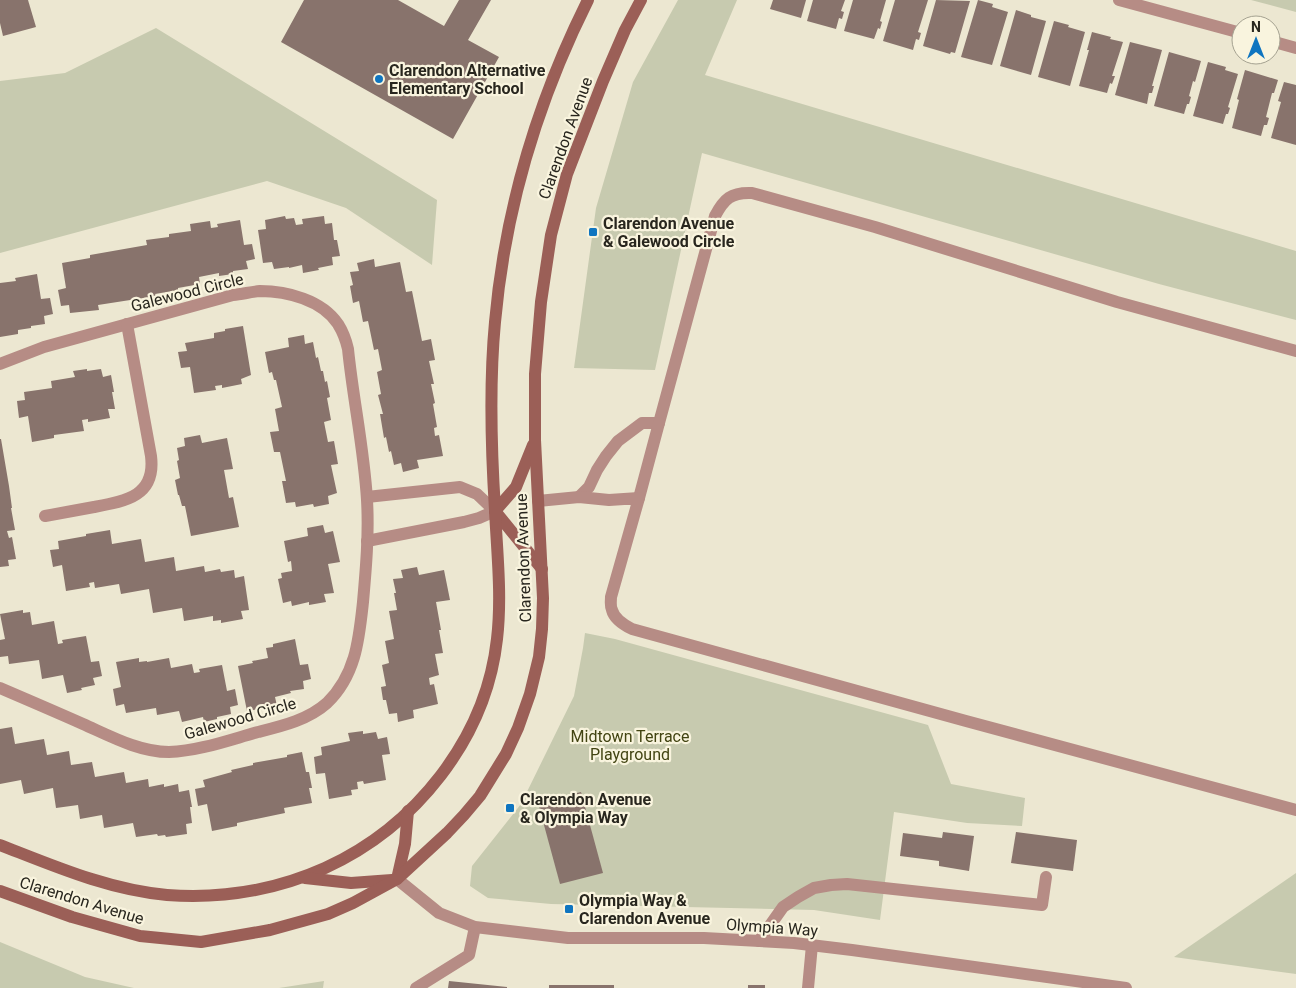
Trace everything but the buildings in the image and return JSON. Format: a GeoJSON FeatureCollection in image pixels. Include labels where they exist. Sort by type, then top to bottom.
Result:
{"type":"FeatureCollection","features":[{"type":"Feature","properties":{"kind":"main road","name":"Clarendon Avenue"},"geometry":{"type":"LineString","coordinates":[[0,845],[98,881],[138,892],[201,896],[233,894],[264,888],[301,877],[325,868],[358,850],[379,836],[408,811],[435,783],[462,744],[473,723],[488,682],[495,653],[499,617],[499,581],[491,415],[492,348],[498,290],[507,233],[521,176],[538,121],[558,66],[588,0]]}},
{"type":"Feature","properties":{"kind":"main road","name":"Clarendon Avenue"},"geometry":{"type":"LineString","coordinates":[[0,891],[72,917],[140,936],[201,942],[270,930],[328,914],[368,896],[397,879],[447,833],[480,796],[513,741],[530,694],[539,657],[543,598],[535,440],[535,383],[537,338],[546,267],[557,208],[567,174],[603,81],[625,30],[641,0]]}},
{"type":"Feature","properties":{"kind":"main road"},"geometry":{"type":"LineString","coordinates":[[535,440],[516,487],[495,511],[542,569]]}},
{"type":"Feature","properties":{"kind":"main road"},"geometry":{"type":"LineString","coordinates":[[301,877],[351,883],[397,879],[405,844],[408,811]]}},
{"type":"Feature","properties":{"kind":"street"},"geometry":{"type":"LineString","coordinates":[[1119,0],[1231,30]]}},
{"type":"Feature","properties":{"kind":"street"},"geometry":{"type":"LineString","coordinates":[[1281,44],[1296,48]]}},
{"type":"Feature","properties":{"kind":"street"},"geometry":{"type":"LineString","coordinates":[[1296,351],[1117,302],[876,227],[742,193],[722,202],[715,216],[611,597],[611,609],[625,625],[632,629],[1296,810]]}},
{"type":"Feature","properties":{"kind":"street","name":"Galewood Circle"},"geometry":{"type":"LineString","coordinates":[[0,364],[44,347],[233,295],[259,291],[289,295],[306,300],[323,309],[337,322],[347,344],[367,497],[366,566],[358,643],[344,681],[336,693],[315,712],[274,728],[195,749],[168,752],[153,750],[122,740],[0,688]]}},
{"type":"Feature","properties":{"kind":"street","name":"Galewood Circle"},"geometry":{"type":"LineString","coordinates":[[45,516],[126,500],[137,495],[149,481],[152,468],[151,456],[127,324]]}},
{"type":"Feature","properties":{"kind":"street"},"geometry":{"type":"LineString","coordinates":[[579,497],[589,487],[597,470],[618,441],[642,423],[659,423]]}},
{"type":"Feature","properties":{"kind":"street"},"geometry":{"type":"LineString","coordinates":[[367,497],[460,487],[477,494],[495,511],[464,522],[367,541]]}},
{"type":"Feature","properties":{"kind":"street"},"geometry":{"type":"LineString","coordinates":[[538,501],[579,497],[608,500],[639,498]]}},
{"type":"Feature","properties":{"kind":"street"},"geometry":{"type":"LineString","coordinates":[[759,941],[784,907],[814,888],[847,884],[1042,905],[1046,877]]}},
{"type":"Feature","properties":{"kind":"street","name":"Olympia Way"},"geometry":{"type":"LineString","coordinates":[[397,879],[439,912],[475,927],[568,938],[704,938],[812,945],[1097,986],[1126,988]]}},
{"type":"Feature","properties":{"kind":"street"},"geometry":{"type":"LineString","coordinates":[[416,988],[469,955],[475,927]]}},
{"type":"Feature","properties":{"kind":"street"},"geometry":{"type":"LineString","coordinates":[[808,988],[812,945]]}},
{"type":"Feature","properties":{"kind":"green space"},"geometry":{"type":"Polygon","coordinates":[[[678,0],[737,0],[705,75],[1296,251],[1296,320],[1159,284],[702,153],[655,370],[574,368],[596,208],[633,82],[678,0]]]}},
{"type":"Feature","properties":{"kind":"green space"},"geometry":{"type":"Polygon","coordinates":[[[1251,0],[1296,0],[1296,12],[1251,0]]]}},
{"type":"Feature","properties":{"kind":"green space"},"geometry":{"type":"Polygon","coordinates":[[[156,28],[437,200],[432,265],[346,208],[267,181],[0,253],[0,81],[65,73],[156,28]]]}},
{"type":"Feature","properties":{"kind":"green space","name":"Midtown Terrace Playground"},"geometry":{"type":"Polygon","coordinates":[[[585,633],[615,639],[928,725],[951,784],[1025,798],[1022,826],[967,823],[894,812],[880,920],[814,910],[551,904],[488,898],[470,886],[472,866],[521,804],[574,696],[585,633]]]}},
{"type":"Feature","properties":{"kind":"green space"},"geometry":{"type":"Polygon","coordinates":[[[1296,873],[1296,974],[1174,957],[1296,873]]]}},
{"type":"Feature","properties":{"kind":"green space"},"geometry":{"type":"Polygon","coordinates":[[[0,942],[85,977],[134,988],[0,988],[0,942]]]}},
{"type":"Feature","properties":{"kind":"green space"},"geometry":{"type":"Polygon","coordinates":[[[324,981],[323,988],[279,988],[324,981]]]}},
{"type":"Feature","properties":{"kind":"place","name":"Clarendon Alternative Elementary School"},"geometry":{"type":"Point","coordinates":[379,79]}},
{"type":"Feature","properties":{"kind":"place","name":"Clarendon Avenue & Galewood Circle"},"geometry":{"type":"Point","coordinates":[593,232]}},
{"type":"Feature","properties":{"kind":"place","name":"Clarendon Avenue & Olympia Way"},"geometry":{"type":"Point","coordinates":[510,808]}},
{"type":"Feature","properties":{"kind":"place","name":"Olympia Way & Clarendon Avenue"},"geometry":{"type":"Point","coordinates":[569,909]}}]}
